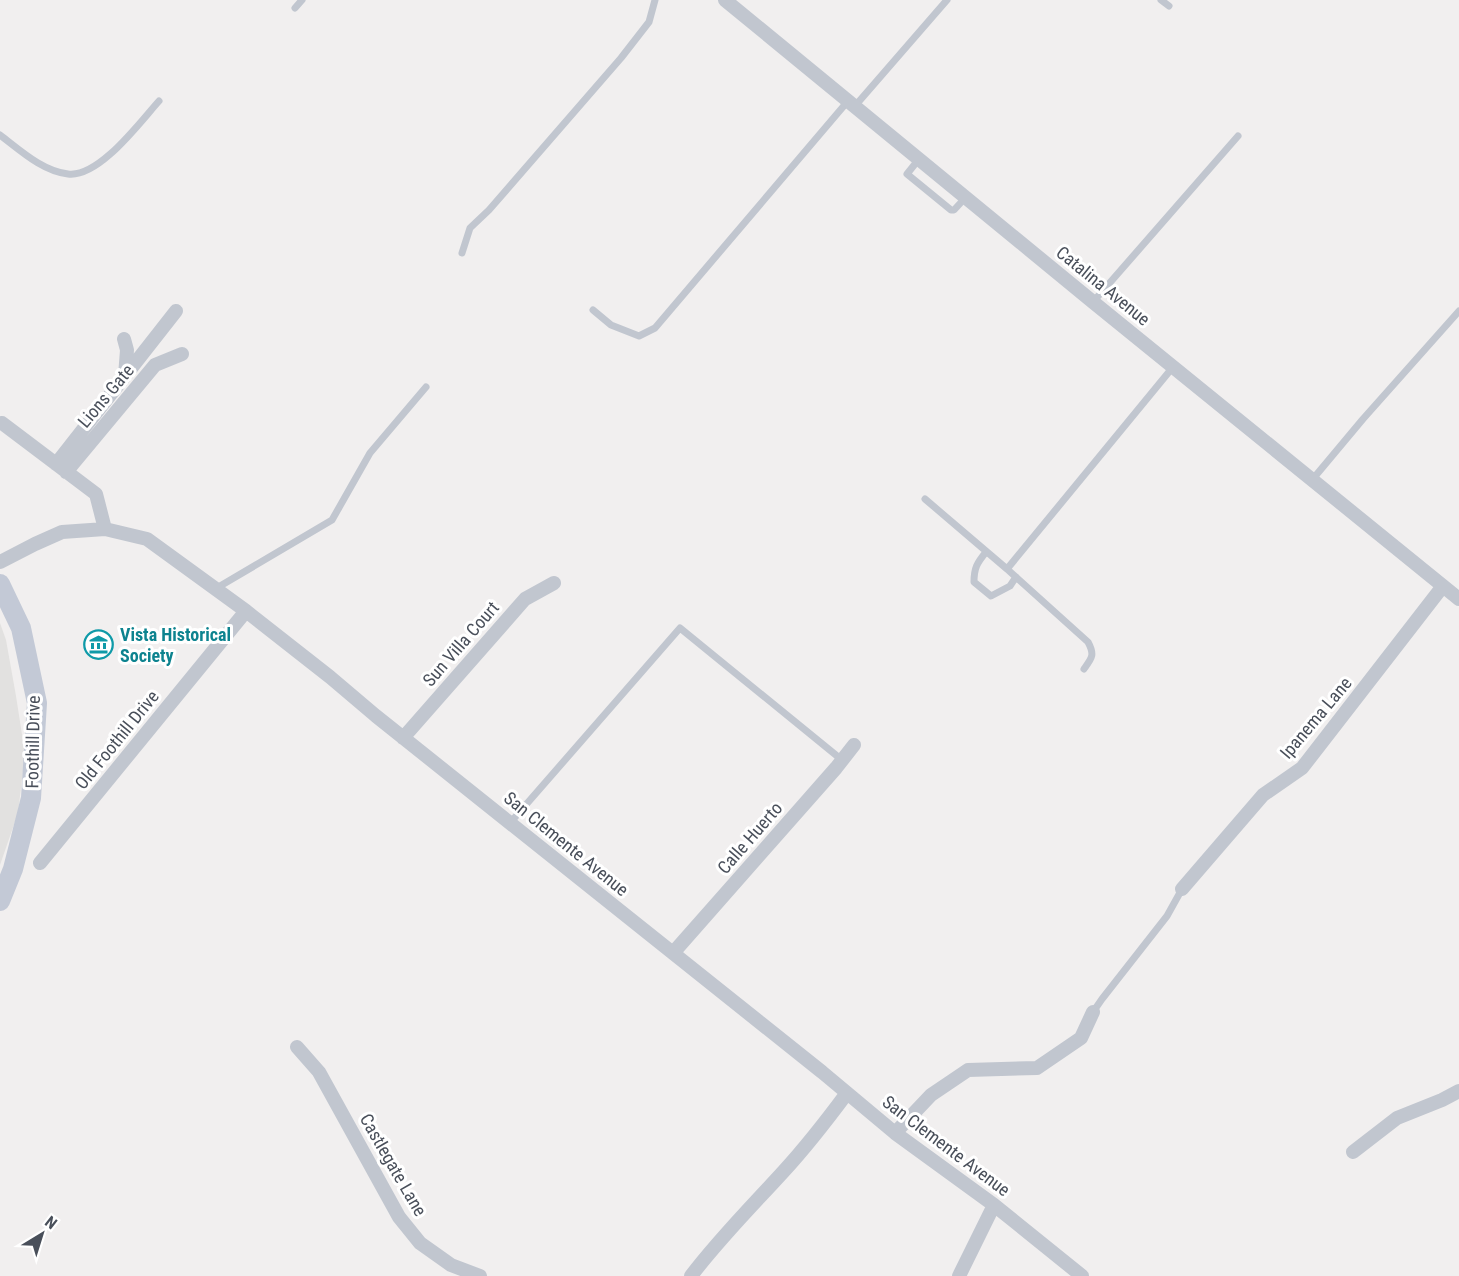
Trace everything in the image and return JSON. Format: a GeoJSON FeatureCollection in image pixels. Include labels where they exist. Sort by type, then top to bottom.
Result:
{"type":"FeatureCollection","features":[{"type":"Feature","properties":{"kind":"main road","name":"Foothill Drive"},"geometry":{"type":"LineString","coordinates":[[0,584],[21,627],[38,703],[31,798],[13,869],[0,901]]}},
{"type":"Feature","properties":{"kind":"street","name":"Catalina Avenue"},"geometry":{"type":"LineString","coordinates":[[725,0],[1459,599]]}},
{"type":"Feature","properties":{"kind":"street"},"geometry":{"type":"LineString","coordinates":[[61,468],[125,376],[176,310]]}},
{"type":"Feature","properties":{"kind":"street"},"geometry":{"type":"LineString","coordinates":[[124,339],[127,350],[125,376]]}},
{"type":"Feature","properties":{"kind":"street","name":"Lions Gate"},"geometry":{"type":"LineString","coordinates":[[61,468],[155,365],[182,354]]}},
{"type":"Feature","properties":{"kind":"street"},"geometry":{"type":"LineString","coordinates":[[2,423],[96,494],[105,529]]}},
{"type":"Feature","properties":{"kind":"street","name":"San Clemente Avenue"},"geometry":{"type":"LineString","coordinates":[[0,562],[62,532],[105,529],[147,539],[246,611],[330,677],[403,738],[848,1092],[895,1133],[994,1205],[1082,1276]]}},
{"type":"Feature","properties":{"kind":"street","name":"Sun Villa Court"},"geometry":{"type":"LineString","coordinates":[[403,738],[525,599],[554,582]]}},
{"type":"Feature","properties":{"kind":"street","name":"Ipanema Lane"},"geometry":{"type":"LineString","coordinates":[[1182,889],[1263,795],[1302,768],[1443,586]]}},
{"type":"Feature","properties":{"kind":"street","name":"Old Foothill Drive"},"geometry":{"type":"LineString","coordinates":[[40,863],[246,611]]}},
{"type":"Feature","properties":{"kind":"street","name":"Calle Huerto"},"geometry":{"type":"LineString","coordinates":[[673,953],[854,745]]}},
{"type":"Feature","properties":{"kind":"street"},"geometry":{"type":"LineString","coordinates":[[895,1133],[931,1095],[968,1070],[1037,1068],[1081,1038],[1093,1012]]}},
{"type":"Feature","properties":{"kind":"street","name":"Castlegate Lane"},"geometry":{"type":"LineString","coordinates":[[297,1047],[319,1072],[399,1217],[420,1243],[451,1265],[480,1276]]}},
{"type":"Feature","properties":{"kind":"street"},"geometry":{"type":"LineString","coordinates":[[1353,1152],[1397,1118],[1459,1091]]}},
{"type":"Feature","properties":{"kind":"street"},"geometry":{"type":"LineString","coordinates":[[691,1276],[708,1253],[793,1161],[848,1092]]}},
{"type":"Feature","properties":{"kind":"street"},"geometry":{"type":"LineString","coordinates":[[959,1276],[994,1205]]}},
{"type":"Feature","properties":{"kind":"lane"},"geometry":{"type":"LineString","coordinates":[[295,8],[302,0]]}},
{"type":"Feature","properties":{"kind":"lane"},"geometry":{"type":"LineString","coordinates":[[462,253],[470,228],[489,210],[621,58],[649,22],[655,0]]}},
{"type":"Feature","properties":{"kind":"lane"},"geometry":{"type":"LineString","coordinates":[[593,310],[611,325],[639,336],[655,328],[852,104],[947,0]]}},
{"type":"Feature","properties":{"kind":"lane"},"geometry":{"type":"LineString","coordinates":[[1161,0],[1169,6]]}},
{"type":"Feature","properties":{"kind":"lane"},"geometry":{"type":"LineString","coordinates":[[0,135],[31,159],[69,175],[90,170],[114,151],[159,101]]}},
{"type":"Feature","properties":{"kind":"lane"},"geometry":{"type":"LineString","coordinates":[[1093,302],[1238,136]]}},
{"type":"Feature","properties":{"kind":"lane"},"geometry":{"type":"LineString","coordinates":[[919,159],[907,174],[951,210],[954,210],[966,197]]}},
{"type":"Feature","properties":{"kind":"lane"},"geometry":{"type":"LineString","coordinates":[[1312,480],[1363,418],[1459,311]]}},
{"type":"Feature","properties":{"kind":"lane"},"geometry":{"type":"LineString","coordinates":[[1007,569],[1173,367]]}},
{"type":"Feature","properties":{"kind":"lane"},"geometry":{"type":"LineString","coordinates":[[215,589],[332,520],[370,453],[426,387]]}},
{"type":"Feature","properties":{"kind":"lane"},"geometry":{"type":"LineString","coordinates":[[924,499],[1088,642],[1093,657],[1084,669]]}},
{"type":"Feature","properties":{"kind":"lane"},"geometry":{"type":"LineString","coordinates":[[986,552],[977,564],[974,582],[991,596],[1010,586],[1016,578]]}},
{"type":"Feature","properties":{"kind":"lane"},"geometry":{"type":"LineString","coordinates":[[510,823],[680,628],[842,760]]}},
{"type":"Feature","properties":{"kind":"lane"},"geometry":{"type":"LineString","coordinates":[[1093,1012],[1167,915],[1182,889]]}},
{"type":"Feature","properties":{"kind":"shaded area"},"geometry":{"type":"Polygon","coordinates":[[[0,623],[6,640],[25,754],[18,813],[0,865],[0,623]]]}},
{"type":"Feature","properties":{"kind":"place","name":"Vista Historical Society"},"geometry":{"type":"Point","coordinates":[99,645]}}]}
